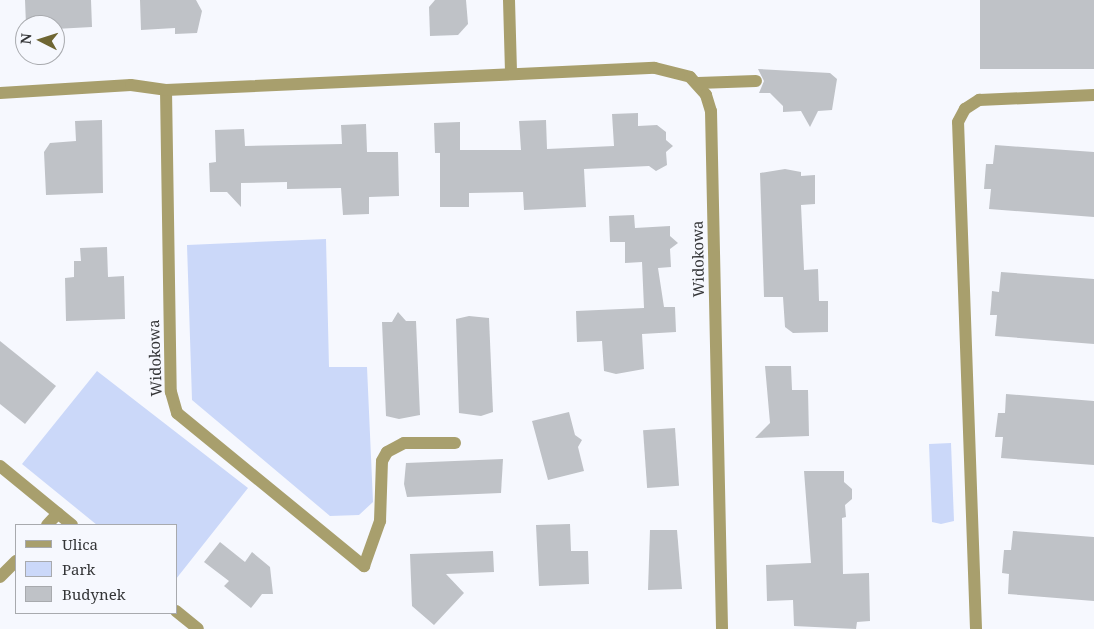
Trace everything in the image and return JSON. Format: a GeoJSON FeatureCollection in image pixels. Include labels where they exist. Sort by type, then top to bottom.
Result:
{"type":"FeatureCollection","features":[{"type":"Feature","properties":{"kind":"street"},"geometry":{"type":"LineString","coordinates":[[508,0],[511,72]]}},
{"type":"Feature","properties":{"kind":"street"},"geometry":{"type":"LineString","coordinates":[[0,93],[131,85],[166,90],[511,72],[655,68],[683,72],[698,83],[756,81]]}},
{"type":"Feature","properties":{"kind":"street","name":"Widokowa"},"geometry":{"type":"LineString","coordinates":[[698,83],[711,112],[722,629]]}},
{"type":"Feature","properties":{"kind":"street","name":"Widokowa"},"geometry":{"type":"LineString","coordinates":[[166,90],[173,405],[186,423],[364,566],[380,521],[382,461],[387,452],[404,443],[455,444]]}},
{"type":"Feature","properties":{"kind":"street"},"geometry":{"type":"LineString","coordinates":[[976,629],[958,122],[965,110],[979,100],[1094,95]]}},
{"type":"Feature","properties":{"kind":"street"},"geometry":{"type":"LineString","coordinates":[[0,466],[71,524]]}},
{"type":"Feature","properties":{"kind":"street"},"geometry":{"type":"LineString","coordinates":[[48,524],[58,513]]}},
{"type":"Feature","properties":{"kind":"street"},"geometry":{"type":"LineString","coordinates":[[0,577],[15,562]]}},
{"type":"Feature","properties":{"kind":"street"},"geometry":{"type":"LineString","coordinates":[[178,613],[198,629]]}},
{"type":"Feature","properties":{"kind":"green space"},"geometry":{"type":"Polygon","coordinates":[[[326,239],[329,367],[367,367],[373,502],[359,515],[330,516],[192,400],[187,245],[326,239]]]}},
{"type":"Feature","properties":{"kind":"green space"},"geometry":{"type":"Polygon","coordinates":[[[97,371],[248,488],[178,576],[178,524],[96,524],[22,464],[97,371]]]}},
{"type":"Feature","properties":{"kind":"green space"},"geometry":{"type":"Polygon","coordinates":[[[951,443],[954,521],[941,524],[932,522],[929,444],[951,443]]]}},
{"type":"Feature","properties":{"kind":"building"},"geometry":{"type":"Polygon","coordinates":[[[25,0],[91,0],[92,27],[65,28],[65,15],[26,15],[25,0]]]}},
{"type":"Feature","properties":{"kind":"building"},"geometry":{"type":"Polygon","coordinates":[[[140,0],[196,0],[202,11],[197,33],[175,34],[175,28],[141,30],[140,0]]]}},
{"type":"Feature","properties":{"kind":"building"},"geometry":{"type":"Polygon","coordinates":[[[435,0],[466,0],[468,24],[458,35],[430,36],[429,7],[435,0]]]}},
{"type":"Feature","properties":{"kind":"building"},"geometry":{"type":"Polygon","coordinates":[[[980,0],[1094,0],[1094,69],[980,69],[980,0]]]}},
{"type":"Feature","properties":{"kind":"building"},"geometry":{"type":"Polygon","coordinates":[[[758,69],[830,73],[837,79],[832,110],[818,111],[810,127],[801,111],[783,112],[783,106],[770,93],[759,93],[764,81],[758,69]]]}},
{"type":"Feature","properties":{"kind":"building"},"geometry":{"type":"Polygon","coordinates":[[[638,113],[638,126],[657,125],[666,132],[666,140],[673,146],[666,152],[667,165],[656,171],[649,166],[584,169],[586,207],[524,210],[523,192],[469,193],[469,207],[440,207],[440,153],[435,153],[434,123],[460,122],[460,150],[521,150],[519,121],[546,120],[547,149],[614,146],[612,114],[638,113]]]}},
{"type":"Feature","properties":{"kind":"building"},"geometry":{"type":"Polygon","coordinates":[[[102,120],[103,193],[46,195],[44,152],[50,143],[76,141],[75,121],[102,120]]]}},
{"type":"Feature","properties":{"kind":"building"},"geometry":{"type":"Polygon","coordinates":[[[366,124],[367,152],[398,152],[399,196],[369,197],[369,214],[343,215],[341,188],[287,189],[287,182],[241,183],[241,207],[227,192],[210,192],[209,163],[216,162],[215,130],[244,129],[245,146],[342,144],[341,125],[366,124]]]}},
{"type":"Feature","properties":{"kind":"building"},"geometry":{"type":"Polygon","coordinates":[[[995,145],[1094,152],[1094,217],[989,209],[991,189],[984,189],[986,164],[993,164],[995,145]]]}},
{"type":"Feature","properties":{"kind":"building"},"geometry":{"type":"Polygon","coordinates":[[[785,169],[801,172],[801,176],[815,175],[815,204],[801,205],[804,270],[818,269],[819,301],[828,301],[828,332],[793,333],[785,327],[783,297],[764,297],[760,173],[785,169]]]}},
{"type":"Feature","properties":{"kind":"building"},"geometry":{"type":"Polygon","coordinates":[[[634,215],[635,228],[670,226],[670,236],[678,243],[670,249],[671,267],[658,268],[664,307],[675,307],[676,332],[642,334],[644,369],[616,374],[604,371],[602,341],[577,342],[576,311],[644,308],[642,262],[625,263],[625,242],[610,242],[609,216],[634,215]]]}},
{"type":"Feature","properties":{"kind":"building"},"geometry":{"type":"Polygon","coordinates":[[[107,247],[108,277],[124,276],[125,319],[66,321],[65,278],[74,277],[74,261],[81,261],[80,248],[107,247]]]}},
{"type":"Feature","properties":{"kind":"building"},"geometry":{"type":"Polygon","coordinates":[[[1001,272],[1094,279],[1094,344],[995,336],[997,315],[990,315],[992,291],[999,292],[1001,272]]]}},
{"type":"Feature","properties":{"kind":"building"},"geometry":{"type":"Polygon","coordinates":[[[398,312],[406,321],[416,321],[420,415],[399,419],[386,416],[382,322],[392,322],[398,312]]]}},
{"type":"Feature","properties":{"kind":"building"},"geometry":{"type":"Polygon","coordinates":[[[469,316],[489,318],[493,412],[481,416],[459,413],[456,319],[469,316]]]}},
{"type":"Feature","properties":{"kind":"building"},"geometry":{"type":"Polygon","coordinates":[[[0,341],[56,386],[25,424],[0,404],[0,341]]]}},
{"type":"Feature","properties":{"kind":"building"},"geometry":{"type":"Polygon","coordinates":[[[765,366],[791,366],[792,390],[808,390],[809,436],[755,438],[770,423],[765,366]]]}},
{"type":"Feature","properties":{"kind":"building"},"geometry":{"type":"Polygon","coordinates":[[[1006,394],[1094,401],[1094,465],[1001,458],[1003,437],[995,437],[998,413],[1005,413],[1006,394]]]}},
{"type":"Feature","properties":{"kind":"building"},"geometry":{"type":"Polygon","coordinates":[[[569,412],[575,435],[582,440],[578,447],[584,471],[548,480],[532,421],[569,412]]]}},
{"type":"Feature","properties":{"kind":"building"},"geometry":{"type":"Polygon","coordinates":[[[675,428],[679,486],[647,488],[643,430],[675,428]]]}},
{"type":"Feature","properties":{"kind":"building"},"geometry":{"type":"Polygon","coordinates":[[[503,459],[501,493],[407,497],[404,484],[406,463],[503,459]]]}},
{"type":"Feature","properties":{"kind":"building"},"geometry":{"type":"Polygon","coordinates":[[[804,471],[844,471],[844,482],[852,489],[852,499],[845,505],[846,517],[842,518],[843,574],[869,573],[870,621],[857,622],[856,629],[794,626],[793,600],[767,601],[766,565],[811,563],[804,471]]]}},
{"type":"Feature","properties":{"kind":"building"},"geometry":{"type":"Polygon","coordinates":[[[570,524],[571,551],[588,551],[589,584],[539,586],[536,525],[570,524]]]}},
{"type":"Feature","properties":{"kind":"building"},"geometry":{"type":"Polygon","coordinates":[[[650,530],[677,530],[682,589],[648,590],[650,530]]]}},
{"type":"Feature","properties":{"kind":"building"},"geometry":{"type":"Polygon","coordinates":[[[1013,531],[1094,537],[1094,601],[1008,594],[1009,574],[1002,573],[1004,550],[1011,550],[1013,531]]]}},
{"type":"Feature","properties":{"kind":"building"},"geometry":{"type":"Polygon","coordinates":[[[220,542],[245,562],[252,552],[270,567],[273,594],[262,594],[251,608],[224,586],[229,581],[204,562],[220,542]]]}},
{"type":"Feature","properties":{"kind":"building"},"geometry":{"type":"Polygon","coordinates":[[[493,551],[494,572],[446,574],[464,593],[434,625],[412,606],[410,554],[493,551]]]}}]}
